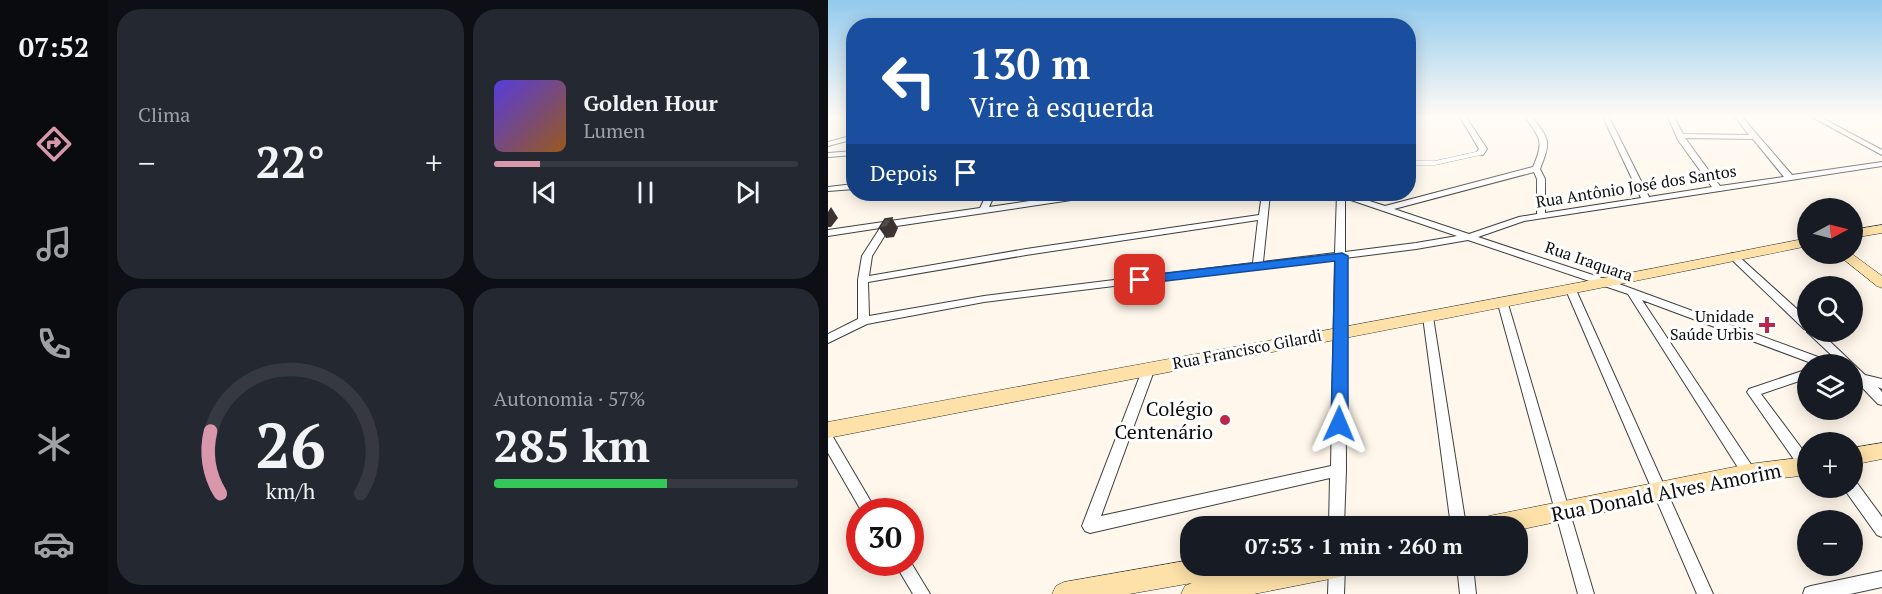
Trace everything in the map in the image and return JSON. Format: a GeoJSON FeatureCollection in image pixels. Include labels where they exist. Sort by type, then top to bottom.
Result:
{"type":"FeatureCollection","features":[{"type":"Feature","properties":{"kind":"street"},"geometry":{"type":"LineString","coordinates":[[1480,145],[1483,149],[1480,153]]}},
{"type":"Feature","properties":{"kind":"street"},"geometry":{"type":"LineString","coordinates":[[1541,216],[1540,179],[1536,169],[1546,145]]}},
{"type":"Feature","properties":{"kind":"street"},"geometry":{"type":"LineString","coordinates":[[1619,145],[1646,200]]}},
{"type":"Feature","properties":{"kind":"street"},"geometry":{"type":"LineString","coordinates":[[1688,145],[1717,188]]}},
{"type":"Feature","properties":{"kind":"street"},"geometry":{"type":"LineString","coordinates":[[1762,145],[1789,177]]}},
{"type":"Feature","properties":{"kind":"street"},"geometry":{"type":"LineString","coordinates":[[1867,145],[1882,153]]}},
{"type":"Feature","properties":{"kind":"street"},"geometry":{"type":"LineString","coordinates":[[828,155],[846,154]]}},
{"type":"Feature","properties":{"kind":"street","name":"Rua Antônio José dos Santos"},"geometry":{"type":"LineString","coordinates":[[828,339],[864,321],[1046,290],[1342,256],[1468,237],[1522,219],[1882,164]]}},
{"type":"Feature","properties":{"kind":"street"},"geometry":{"type":"LineString","coordinates":[[1416,199],[1536,169]]}},
{"type":"Feature","properties":{"kind":"street"},"geometry":{"type":"LineString","coordinates":[[828,189],[846,187]]}},
{"type":"Feature","properties":{"kind":"street"},"geometry":{"type":"LineString","coordinates":[[984,208],[988,201]]}},
{"type":"Feature","properties":{"kind":"street"},"geometry":{"type":"LineString","coordinates":[[828,234],[1029,201]]}},
{"type":"Feature","properties":{"kind":"street"},"geometry":{"type":"LineString","coordinates":[[1257,267],[1265,201]]}},
{"type":"Feature","properties":{"kind":"street"},"geometry":{"type":"LineString","coordinates":[[1337,516],[1341,201]]}},
{"type":"Feature","properties":{"kind":"street","name":"Rua Iraquara"},"geometry":{"type":"LineString","coordinates":[[1365,201],[1606,283],[1798,354]]}},
{"type":"Feature","properties":{"kind":"street"},"geometry":{"type":"LineString","coordinates":[[1386,207],[1410,201]]}},
{"type":"Feature","properties":{"kind":"street"},"geometry":{"type":"LineString","coordinates":[[863,280],[1026,252],[1263,217]]}},
{"type":"Feature","properties":{"kind":"street"},"geometry":{"type":"LineString","coordinates":[[864,321],[863,280],[867,256],[886,225]]}},
{"type":"Feature","properties":{"kind":"street"},"geometry":{"type":"LineString","coordinates":[[1863,232],[1882,229]]}},
{"type":"Feature","properties":{"kind":"street","name":"Rua Francisco Gilardi"},"geometry":{"type":"LineString","coordinates":[[828,430],[1341,332],[1503,304],[1797,244]]}},
{"type":"Feature","properties":{"kind":"street"},"geometry":{"type":"LineString","coordinates":[[1733,256],[1797,317]]}},
{"type":"Feature","properties":{"kind":"street"},"geometry":{"type":"LineString","coordinates":[[1857,264],[1882,283]]}},
{"type":"Feature","properties":{"kind":"street"},"geometry":{"type":"LineString","coordinates":[[1570,290],[1705,594]]}},
{"type":"Feature","properties":{"kind":"street"},"geometry":{"type":"LineString","coordinates":[[1631,292],[1749,473]]}},
{"type":"Feature","properties":{"kind":"street"},"geometry":{"type":"LineString","coordinates":[[1503,304],[1586,594]]}},
{"type":"Feature","properties":{"kind":"street"},"geometry":{"type":"LineString","coordinates":[[1428,317],[1458,516]]}},
{"type":"Feature","properties":{"kind":"street"},"geometry":{"type":"LineString","coordinates":[[1824,342],[1837,354]]}},
{"type":"Feature","properties":{"kind":"street"},"geometry":{"type":"LineString","coordinates":[[1149,368],[1090,526],[1338,470]]}},
{"type":"Feature","properties":{"kind":"street"},"geometry":{"type":"LineString","coordinates":[[1797,377],[1753,392],[1797,452]]}},
{"type":"Feature","properties":{"kind":"street"},"geometry":{"type":"LineString","coordinates":[[1863,378],[1882,384]]}},
{"type":"Feature","properties":{"kind":"street"},"geometry":{"type":"LineString","coordinates":[[1863,382],[1882,400]]}},
{"type":"Feature","properties":{"kind":"street"},"geometry":{"type":"LineString","coordinates":[[828,441],[862,498]]}},
{"type":"Feature","properties":{"kind":"street"},"geometry":{"type":"LineString","coordinates":[[1863,455],[1882,451]]}},
{"type":"Feature","properties":{"kind":"street","name":"Rua Donald Alves Amorim"},"geometry":{"type":"LineString","coordinates":[[1528,518],[1749,473],[1797,467]]}},
{"type":"Feature","properties":{"kind":"street"},"geometry":{"type":"LineString","coordinates":[[1859,498],[1882,530]]}},
{"type":"Feature","properties":{"kind":"street"},"geometry":{"type":"LineString","coordinates":[[1064,594],[1180,573]]}},
{"type":"Feature","properties":{"kind":"street"},"geometry":{"type":"LineString","coordinates":[[911,576],[922,594]]}},
{"type":"Feature","properties":{"kind":"street"},"geometry":{"type":"LineString","coordinates":[[1193,594],[1235,576]]}},
{"type":"Feature","properties":{"kind":"street"},"geometry":{"type":"LineString","coordinates":[[1336,594],[1337,576]]}},
{"type":"Feature","properties":{"kind":"street"},"geometry":{"type":"LineString","coordinates":[[1466,576],[1468,594]]}},
{"type":"Feature","properties":{"kind":"street"},"geometry":{"type":"LineString","coordinates":[[1811,594],[1882,579]]}},
{"type":"Feature","properties":{"kind":"lane"},"geometry":{"type":"LineString","coordinates":[[1416,163],[1435,164],[1480,153]]}},
{"type":"Feature","properties":{"kind":"building"},"geometry":{"type":"Polygon","coordinates":[[[892,218],[887,227],[879,228],[885,219],[892,218]]]}},
{"type":"Feature","properties":{"kind":"place","name":"Unidade Saúde Urbis"},"geometry":{"type":"Point","coordinates":[1767,325]}},
{"type":"Feature","properties":{"kind":"place","name":"Colégio Centenário"},"geometry":{"type":"Point","coordinates":[1225,420]}},
{"type":"Feature","properties":{"kind":"route"},"geometry":{"type":"LineString","coordinates":[[1140,280],[1342,256],[1339,424]]}}]}
